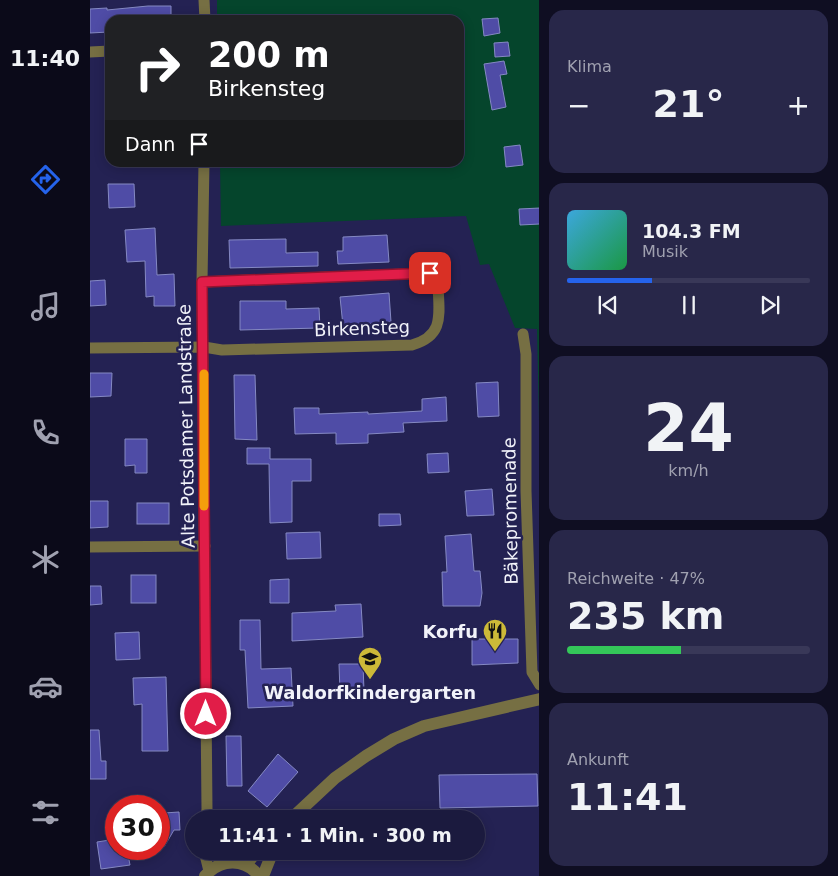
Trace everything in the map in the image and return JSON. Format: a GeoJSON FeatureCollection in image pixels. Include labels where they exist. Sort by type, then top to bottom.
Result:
{"type":"FeatureCollection","features":[{"type":"Feature","properties":{"kind":"street"},"geometry":{"type":"LineString","coordinates":[[204,0],[205,15]]}},
{"type":"Feature","properties":{"kind":"street"},"geometry":{"type":"LineString","coordinates":[[90,52],[105,51]]}},
{"type":"Feature","properties":{"kind":"street","name":"Alte Potsdamer Landstraße"},"geometry":{"type":"LineString","coordinates":[[204,167],[202,282],[208,810]]}},
{"type":"Feature","properties":{"kind":"street","name":"Birkensteg"},"geometry":{"type":"LineString","coordinates":[[90,348],[204,348],[222,350],[412,345],[421,343],[434,333],[438,326],[438,281],[436,275],[430,273],[202,282]]}},
{"type":"Feature","properties":{"kind":"street","name":"Bäkepromenade"},"geometry":{"type":"LineString","coordinates":[[523,334],[526,354],[526,491],[532,672],[539,685]]}},
{"type":"Feature","properties":{"kind":"street"},"geometry":{"type":"LineString","coordinates":[[90,547],[204,546]]}},
{"type":"Feature","properties":{"kind":"street"},"geometry":{"type":"LineString","coordinates":[[301,810],[335,778],[366,756],[424,726],[539,699]]}},
{"type":"Feature","properties":{"kind":"street"},"geometry":{"type":"LineString","coordinates":[[205,860],[207,874]]}},
{"type":"Feature","properties":{"kind":"street"},"geometry":{"type":"LineString","coordinates":[[246,865],[250,860]]}},
{"type":"Feature","properties":{"kind":"street"},"geometry":{"type":"LineString","coordinates":[[207,874],[216,866],[233,862],[246,865],[261,876],[269,860]]}},
{"type":"Feature","properties":{"kind":"green space"},"geometry":{"type":"Polygon","coordinates":[[[217,0],[539,0],[539,421],[537,329],[515,328],[489,264],[480,265],[466,216],[221,226],[220,167],[464,167],[464,15],[217,15],[217,0]]]}},
{"type":"Feature","properties":{"kind":"building"},"geometry":{"type":"Polygon","coordinates":[[[171,6],[171,15],[105,15],[105,32],[90,33],[90,9],[107,8],[107,10],[171,6]]]}},
{"type":"Feature","properties":{"kind":"building"},"geometry":{"type":"Polygon","coordinates":[[[498,18],[500,33],[484,36],[482,19],[498,18]]]}},
{"type":"Feature","properties":{"kind":"building"},"geometry":{"type":"Polygon","coordinates":[[[508,42],[510,56],[495,57],[494,43],[508,42]]]}},
{"type":"Feature","properties":{"kind":"building"},"geometry":{"type":"Polygon","coordinates":[[[504,61],[507,74],[500,75],[506,107],[492,110],[484,64],[504,61]]]}},
{"type":"Feature","properties":{"kind":"building"},"geometry":{"type":"Polygon","coordinates":[[[520,145],[523,165],[506,167],[504,147],[520,145]]]}},
{"type":"Feature","properties":{"kind":"building"},"geometry":{"type":"Polygon","coordinates":[[[108,184],[134,184],[135,207],[109,208],[108,184]]]}},
{"type":"Feature","properties":{"kind":"building"},"geometry":{"type":"Polygon","coordinates":[[[539,208],[539,224],[520,225],[519,209],[539,208]]]}},
{"type":"Feature","properties":{"kind":"building"},"geometry":{"type":"Polygon","coordinates":[[[155,228],[157,275],[174,274],[175,306],[154,306],[154,296],[146,297],[145,261],[127,262],[125,230],[155,228]]]}},
{"type":"Feature","properties":{"kind":"building"},"geometry":{"type":"Polygon","coordinates":[[[387,235],[389,262],[338,264],[337,251],[343,251],[343,237],[387,235]]]}},
{"type":"Feature","properties":{"kind":"building"},"geometry":{"type":"Polygon","coordinates":[[[286,239],[286,253],[318,252],[318,266],[230,268],[229,240],[286,239]]]}},
{"type":"Feature","properties":{"kind":"building"},"geometry":{"type":"Polygon","coordinates":[[[105,280],[106,305],[90,306],[90,281],[105,280]]]}},
{"type":"Feature","properties":{"kind":"building"},"geometry":{"type":"Polygon","coordinates":[[[389,293],[391,322],[343,326],[340,297],[389,293]]]}},
{"type":"Feature","properties":{"kind":"building"},"geometry":{"type":"Polygon","coordinates":[[[240,301],[286,301],[286,309],[319,308],[320,328],[240,330],[240,301]]]}},
{"type":"Feature","properties":{"kind":"building"},"geometry":{"type":"Polygon","coordinates":[[[90,373],[112,373],[111,396],[90,397],[90,373]]]}},
{"type":"Feature","properties":{"kind":"building"},"geometry":{"type":"Polygon","coordinates":[[[234,375],[255,375],[257,440],[235,439],[234,375]]]}},
{"type":"Feature","properties":{"kind":"building"},"geometry":{"type":"Polygon","coordinates":[[[498,382],[499,416],[478,417],[476,383],[498,382]]]}},
{"type":"Feature","properties":{"kind":"building"},"geometry":{"type":"Polygon","coordinates":[[[446,397],[447,421],[403,423],[404,432],[368,434],[368,443],[336,444],[336,433],[295,434],[294,408],[319,408],[319,414],[422,411],[422,399],[446,397]]]}},
{"type":"Feature","properties":{"kind":"building"},"geometry":{"type":"Polygon","coordinates":[[[125,439],[147,439],[147,473],[135,473],[135,465],[125,466],[125,439]]]}},
{"type":"Feature","properties":{"kind":"building"},"geometry":{"type":"Polygon","coordinates":[[[247,448],[270,448],[270,459],[311,459],[311,481],[292,481],[292,522],[270,523],[269,464],[247,464],[247,448]]]}},
{"type":"Feature","properties":{"kind":"building"},"geometry":{"type":"Polygon","coordinates":[[[448,453],[449,472],[428,473],[427,454],[448,453]]]}},
{"type":"Feature","properties":{"kind":"building"},"geometry":{"type":"Polygon","coordinates":[[[492,489],[494,515],[467,516],[465,491],[492,489]]]}},
{"type":"Feature","properties":{"kind":"building"},"geometry":{"type":"Polygon","coordinates":[[[90,501],[108,501],[108,527],[90,528],[90,501]]]}},
{"type":"Feature","properties":{"kind":"building"},"geometry":{"type":"Polygon","coordinates":[[[137,503],[169,503],[169,524],[137,524],[137,503]]]}},
{"type":"Feature","properties":{"kind":"building"},"geometry":{"type":"Polygon","coordinates":[[[379,514],[400,514],[401,525],[379,526],[379,514]]]}},
{"type":"Feature","properties":{"kind":"building"},"geometry":{"type":"Polygon","coordinates":[[[320,532],[321,558],[287,559],[286,533],[320,532]]]}},
{"type":"Feature","properties":{"kind":"building"},"geometry":{"type":"Polygon","coordinates":[[[471,534],[474,571],[480,571],[482,593],[480,606],[443,606],[442,572],[447,572],[445,536],[471,534]]]}},
{"type":"Feature","properties":{"kind":"building"},"geometry":{"type":"Polygon","coordinates":[[[131,575],[156,575],[156,603],[131,603],[131,575]]]}},
{"type":"Feature","properties":{"kind":"building"},"geometry":{"type":"Polygon","coordinates":[[[289,579],[289,603],[270,603],[270,580],[289,579]]]}},
{"type":"Feature","properties":{"kind":"building"},"geometry":{"type":"Polygon","coordinates":[[[90,586],[101,586],[102,604],[90,605],[90,586]]]}},
{"type":"Feature","properties":{"kind":"building"},"geometry":{"type":"Polygon","coordinates":[[[361,604],[363,637],[292,641],[292,613],[336,611],[335,605],[361,604]]]}},
{"type":"Feature","properties":{"kind":"building"},"geometry":{"type":"Polygon","coordinates":[[[240,620],[260,620],[261,669],[291,668],[293,706],[248,708],[245,650],[240,650],[240,620]]]}},
{"type":"Feature","properties":{"kind":"building"},"geometry":{"type":"Polygon","coordinates":[[[139,632],[140,659],[116,660],[115,633],[139,632]]]}},
{"type":"Feature","properties":{"kind":"building","name":"Korfu"},"geometry":{"type":"Polygon","coordinates":[[[472,639],[518,639],[518,663],[472,665],[472,639]]]}},
{"type":"Feature","properties":{"kind":"building"},"geometry":{"type":"Polygon","coordinates":[[[339,664],[363,664],[364,691],[340,692],[339,664]]]}},
{"type":"Feature","properties":{"kind":"building"},"geometry":{"type":"Polygon","coordinates":[[[166,677],[168,751],[142,751],[142,704],[134,705],[133,678],[166,677]]]}},
{"type":"Feature","properties":{"kind":"building"},"geometry":{"type":"Polygon","coordinates":[[[90,730],[99,730],[101,761],[106,761],[106,779],[90,779],[90,730]]]}},
{"type":"Feature","properties":{"kind":"building"},"geometry":{"type":"Polygon","coordinates":[[[226,736],[241,736],[242,786],[227,786],[226,736]]]}},
{"type":"Feature","properties":{"kind":"building"},"geometry":{"type":"Polygon","coordinates":[[[278,754],[298,772],[267,807],[248,791],[278,754]]]}},
{"type":"Feature","properties":{"kind":"building"},"geometry":{"type":"Polygon","coordinates":[[[537,774],[538,806],[440,808],[439,775],[537,774]]]}},
{"type":"Feature","properties":{"kind":"building"},"geometry":{"type":"Polygon","coordinates":[[[179,812],[180,830],[174,830],[170,837],[170,813],[179,812]]]}},
{"type":"Feature","properties":{"kind":"building"},"geometry":{"type":"Polygon","coordinates":[[[105,841],[105,860],[129,860],[130,865],[101,869],[97,842],[105,841]]]}},
{"type":"Feature","properties":{"kind":"slow traffic"},"geometry":{"type":"LineString","coordinates":[[204,374],[204,506]]}},
{"type":"Feature","properties":{"kind":"place","name":"Korfu"},"geometry":{"type":"Point","coordinates":[495,652]}},
{"type":"Feature","properties":{"kind":"place","name":"Waldorfkindergarten"},"geometry":{"type":"Point","coordinates":[370,680]}},
{"type":"Feature","properties":{"kind":"route"},"geometry":{"type":"LineString","coordinates":[[206,714],[202,282],[430,273]]}}]}
